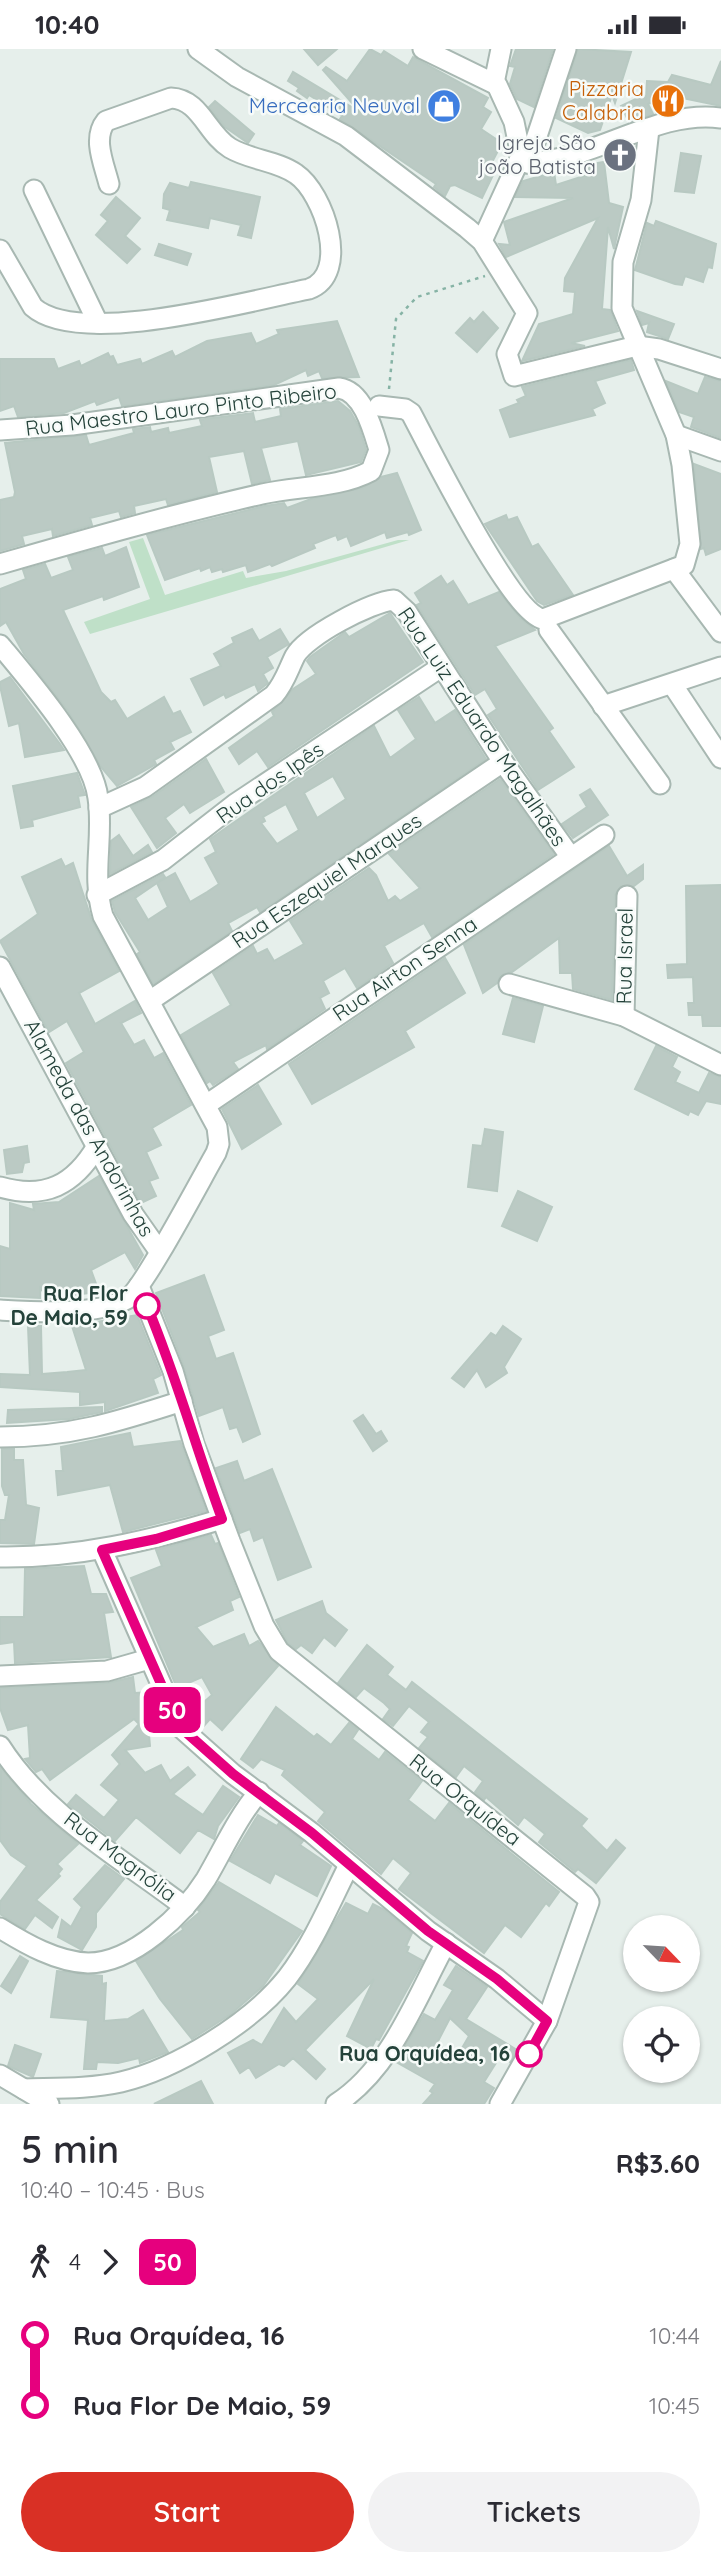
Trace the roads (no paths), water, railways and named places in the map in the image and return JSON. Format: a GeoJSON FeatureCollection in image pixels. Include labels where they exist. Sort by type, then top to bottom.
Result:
{"type":"FeatureCollection","features":[{"type":"Feature","properties":{"kind":"street"},"geometry":{"type":"LineString","coordinates":[[198,49],[237,77],[329,125],[482,241],[527,313],[507,354],[514,376],[637,346],[659,349],[721,369]]}},
{"type":"Feature","properties":{"kind":"street"},"geometry":{"type":"LineString","coordinates":[[423,49],[494,83],[502,92],[525,160]]}},
{"type":"Feature","properties":{"kind":"street"},"geometry":{"type":"LineString","coordinates":[[494,83],[501,49]]}},
{"type":"Feature","properties":{"kind":"street"},"geometry":{"type":"LineString","coordinates":[[482,241],[525,160],[566,49]]}},
{"type":"Feature","properties":{"kind":"street"},"geometry":{"type":"LineString","coordinates":[[0,250],[24,293],[41,314],[64,323],[98,323],[182,314],[309,289],[325,279],[331,259],[328,230],[309,186],[294,172],[230,148],[214,135],[193,105],[182,99],[171,98],[106,121],[100,129],[99,138],[109,184]]}},
{"type":"Feature","properties":{"kind":"street"},"geometry":{"type":"LineString","coordinates":[[525,160],[555,161],[689,117],[721,118]]}},
{"type":"Feature","properties":{"kind":"street"},"geometry":{"type":"LineString","coordinates":[[383,406],[411,413],[483,544],[523,607],[537,618],[543,619],[684,565],[690,544],[682,465],[676,435],[622,308],[621,276],[641,200],[649,129]]}},
{"type":"Feature","properties":{"kind":"street"},"geometry":{"type":"LineString","coordinates":[[34,190],[98,323]]}},
{"type":"Feature","properties":{"kind":"street","name":"Rua Maestro Lauro Pinto Ribeiro"},"geometry":{"type":"LineString","coordinates":[[0,430],[72,425],[339,389],[351,392],[362,408],[379,450],[371,471],[351,479],[252,496],[134,525],[0,564]]}},
{"type":"Feature","properties":{"kind":"street"},"geometry":{"type":"LineString","coordinates":[[676,435],[721,451]]}},
{"type":"Feature","properties":{"kind":"street"},"geometry":{"type":"LineString","coordinates":[[674,569],[718,623]]}},
{"type":"Feature","properties":{"kind":"street","name":"Rua Luiz Eduardo Magalhães"},"geometry":{"type":"LineString","coordinates":[[99,808],[145,787],[274,695],[288,677],[295,657],[316,638],[376,602],[394,600],[407,612],[503,762],[570,856]]}},
{"type":"Feature","properties":{"kind":"street"},"geometry":{"type":"LineString","coordinates":[[549,630],[660,784]]}},
{"type":"Feature","properties":{"kind":"street"},"geometry":{"type":"LineString","coordinates":[[0,645],[69,736],[95,782],[99,808],[97,895],[103,916],[151,1000],[206,1105],[219,1136],[216,1153],[139,1286],[126,1300],[65,1311],[0,1310]]}},
{"type":"Feature","properties":{"kind":"street","name":"Rua dos Ipês"},"geometry":{"type":"LineString","coordinates":[[97,895],[163,860],[236,804],[441,667]]}},
{"type":"Feature","properties":{"kind":"street"},"geometry":{"type":"LineString","coordinates":[[603,706],[721,667]]}},
{"type":"Feature","properties":{"kind":"street"},"geometry":{"type":"LineString","coordinates":[[672,684],[721,758]]}},
{"type":"Feature","properties":{"kind":"street","name":"Rua Eszequiel Marques"},"geometry":{"type":"LineString","coordinates":[[151,1000],[503,762]]}},
{"type":"Feature","properties":{"kind":"street","name":"Rua Airton Senna"},"geometry":{"type":"LineString","coordinates":[[206,1105],[604,835]]}},
{"type":"Feature","properties":{"kind":"street","name":"Rua Israel"},"geometry":{"type":"LineString","coordinates":[[624,1016],[627,896]]}},
{"type":"Feature","properties":{"kind":"street","name":"Alameda das Andorinhas"},"geometry":{"type":"LineString","coordinates":[[0,967],[140,1226],[159,1251]]}},
{"type":"Feature","properties":{"kind":"street"},"geometry":{"type":"LineString","coordinates":[[509,984],[624,1016],[721,1065]]}},
{"type":"Feature","properties":{"kind":"street"},"geometry":{"type":"LineString","coordinates":[[0,1187],[37,1192],[60,1185],[76,1176],[97,1146]]}},
{"type":"Feature","properties":{"kind":"street","name":"Rua Orquídea"},"geometry":{"type":"LineString","coordinates":[[139,1286],[222,1519],[264,1626],[279,1651],[586,1896],[589,1910],[547,2021],[500,2104]]}},
{"type":"Feature","properties":{"kind":"street"},"geometry":{"type":"LineString","coordinates":[[0,1437],[65,1434],[116,1424],[182,1401]]}},
{"type":"Feature","properties":{"kind":"street"},"geometry":{"type":"LineString","coordinates":[[0,1557],[34,1557],[102,1550],[156,1539],[222,1519]]}},
{"type":"Feature","properties":{"kind":"street"},"geometry":{"type":"LineString","coordinates":[[102,1550],[114,1572],[180,1727],[446,1943],[497,1979],[547,2021]]}},
{"type":"Feature","properties":{"kind":"street"},"geometry":{"type":"LineString","coordinates":[[0,1676],[107,1671],[149,1659]]}},
{"type":"Feature","properties":{"kind":"street","name":"Rua Magnólia"},"geometry":{"type":"LineString","coordinates":[[0,1746],[8,1759],[69,1821],[185,1907]]}},
{"type":"Feature","properties":{"kind":"street"},"geometry":{"type":"LineString","coordinates":[[0,1928],[48,1953],[88,1963],[123,1954],[146,1941],[185,1907],[204,1882],[249,1804],[259,1792]]}},
{"type":"Feature","properties":{"kind":"street"},"geometry":{"type":"LineString","coordinates":[[24,2089],[118,2082],[173,2063],[215,2038],[262,2003],[287,1978],[310,1941],[349,1865]]}},
{"type":"Feature","properties":{"kind":"street"},"geometry":{"type":"LineString","coordinates":[[336,2104],[372,2073],[400,2029],[446,1943]]}},
{"type":"Feature","properties":{"kind":"street"},"geometry":{"type":"LineString","coordinates":[[0,2075],[49,2104]]}},
{"type":"Feature","properties":{"kind":"place","name":"Pizzaria Calabria"},"geometry":{"type":"Point","coordinates":[668,101]}},
{"type":"Feature","properties":{"kind":"place","name":"Mercearia Neuval"},"geometry":{"type":"Point","coordinates":[444,106]}},
{"type":"Feature","properties":{"kind":"place","name":"Igreja São joão Batista"},"geometry":{"type":"Point","coordinates":[620,155]}},
{"type":"Feature","properties":{"kind":"place","name":"Rua Flor De Maio, 59"},"geometry":{"type":"Point","coordinates":[147,1306]}},
{"type":"Feature","properties":{"kind":"place","name":"Rua Orquídea, 16"},"geometry":{"type":"Point","coordinates":[529,2054]}}]}
